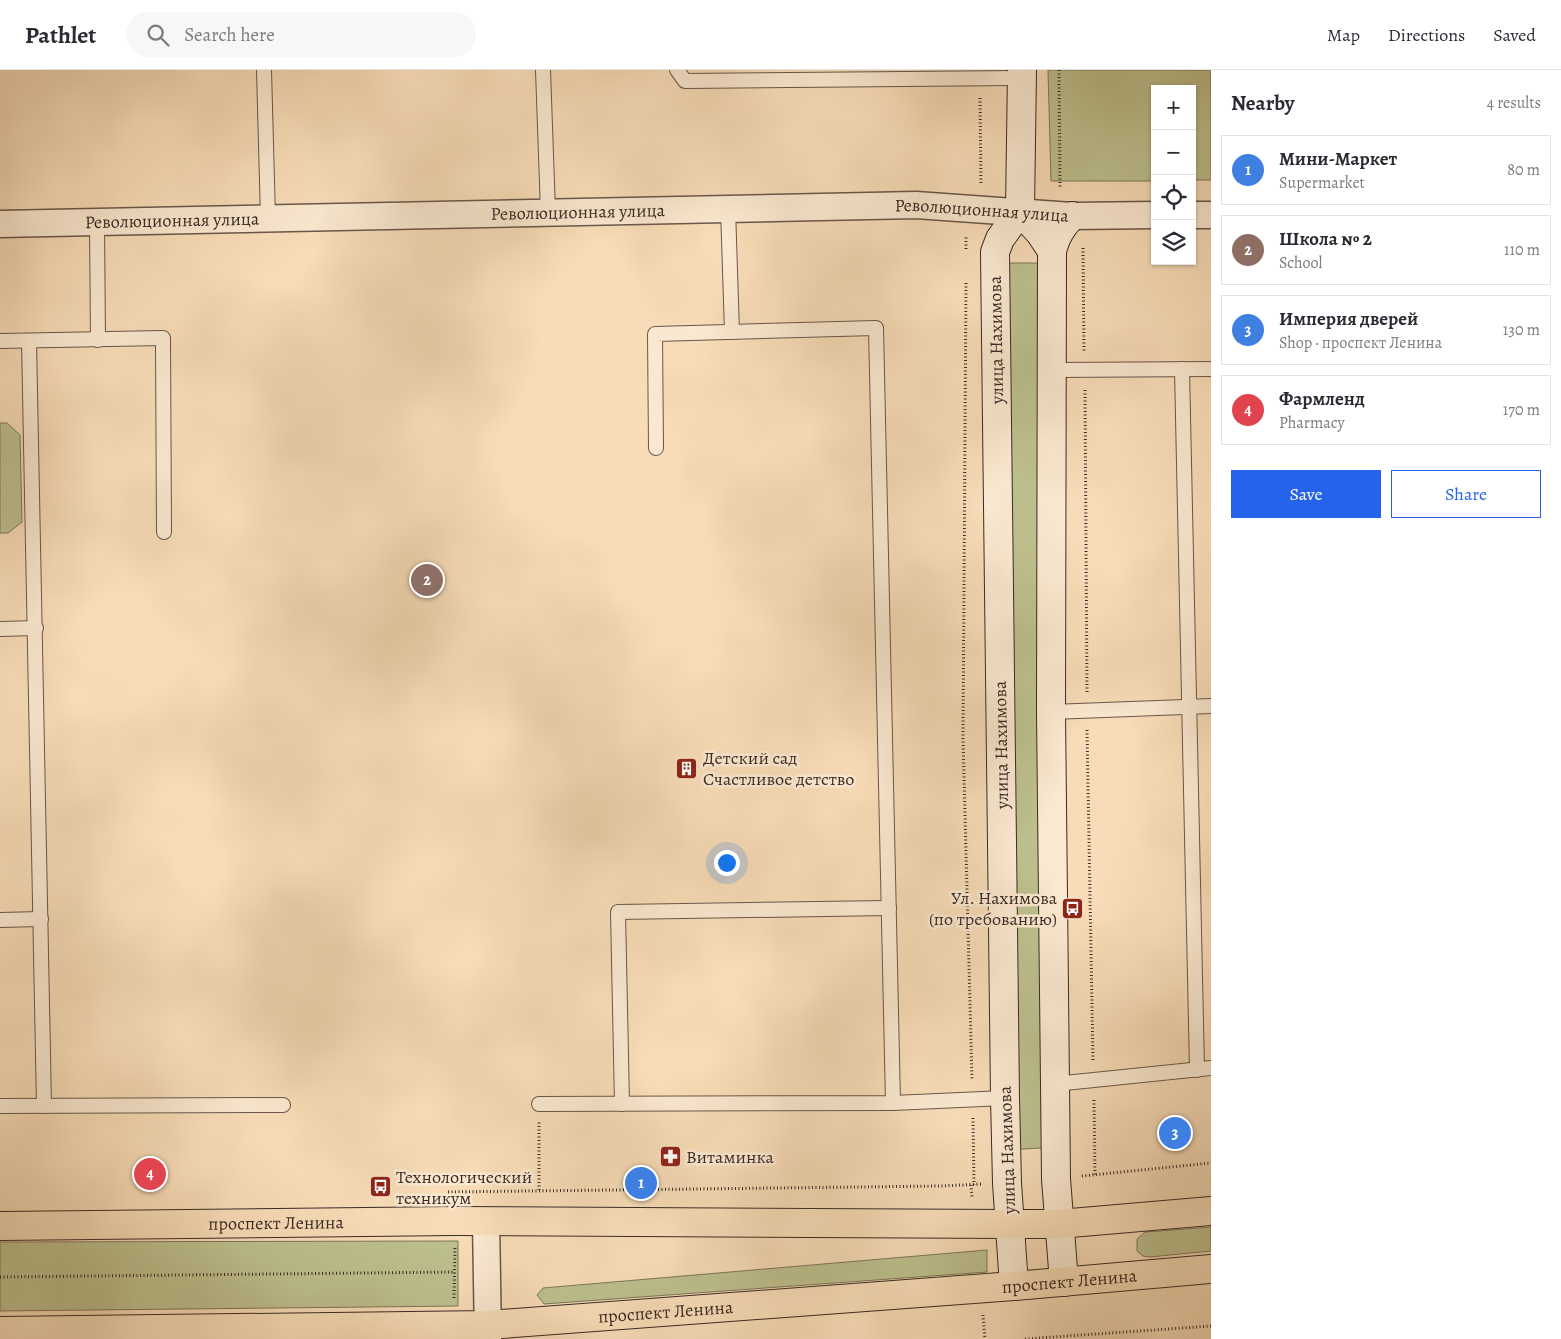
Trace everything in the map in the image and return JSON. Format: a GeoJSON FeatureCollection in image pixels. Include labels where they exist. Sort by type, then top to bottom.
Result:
{"type":"FeatureCollection","features":[{"type":"Feature","properties":{"kind":"main road","name":"проспект Ленина"},"geometry":{"type":"LineString","coordinates":[[0,1226],[486,1221],[1059,1224],[1211,1211]]}},
{"type":"Feature","properties":{"kind":"main road","name":"проспект Ленина"},"geometry":{"type":"LineString","coordinates":[[0,1331],[488,1332],[1211,1269]]}},
{"type":"Feature","properties":{"kind":"street"},"geometry":{"type":"LineString","coordinates":[[1022,74],[1020,211],[1040,233],[1052,251]]}},
{"type":"Feature","properties":{"kind":"street","name":"Революционная улица"},"geometry":{"type":"LineString","coordinates":[[0,224],[916,205],[1020,211],[1066,206],[1151,215]]}},
{"type":"Feature","properties":{"kind":"street"},"geometry":{"type":"LineString","coordinates":[[1064,1282],[1056,1179],[1052,712],[1052,251],[1055,238],[1062,226],[1066,206]]}},
{"type":"Feature","properties":{"kind":"street","name":"улица Нахимова"},"geometry":{"type":"LineString","coordinates":[[1014,1286],[1005,1098],[996,252],[1000,239],[1020,211]]}},
{"type":"Feature","properties":{"kind":"street"},"geometry":{"type":"LineString","coordinates":[[1196,215],[1211,215]]}},
{"type":"Feature","properties":{"kind":"street"},"geometry":{"type":"LineString","coordinates":[[486,1221],[488,1332]]}},
{"type":"Feature","properties":{"kind":"lane"},"geometry":{"type":"LineString","coordinates":[[264,70],[268,218]]}},
{"type":"Feature","properties":{"kind":"lane"},"geometry":{"type":"LineString","coordinates":[[543,70],[548,212]]}},
{"type":"Feature","properties":{"kind":"lane"},"geometry":{"type":"LineString","coordinates":[[677,70],[685,81],[980,78],[1022,74]]}},
{"type":"Feature","properties":{"kind":"lane"},"geometry":{"type":"LineString","coordinates":[[728,208],[732,332]]}},
{"type":"Feature","properties":{"kind":"lane"},"geometry":{"type":"LineString","coordinates":[[97,222],[98,340]]}},
{"type":"Feature","properties":{"kind":"lane"},"geometry":{"type":"LineString","coordinates":[[656,448],[655,334],[876,328],[893,1103]]}},
{"type":"Feature","properties":{"kind":"lane"},"geometry":{"type":"LineString","coordinates":[[0,341],[163,338],[164,532]]}},
{"type":"Feature","properties":{"kind":"lane"},"geometry":{"type":"LineString","coordinates":[[29,341],[44,1106]]}},
{"type":"Feature","properties":{"kind":"lane"},"geometry":{"type":"LineString","coordinates":[[1182,368],[1197,1070]]}},
{"type":"Feature","properties":{"kind":"lane"},"geometry":{"type":"LineString","coordinates":[[1053,370],[1211,369]]}},
{"type":"Feature","properties":{"kind":"lane"},"geometry":{"type":"LineString","coordinates":[[0,629],[36,628]]}},
{"type":"Feature","properties":{"kind":"lane"},"geometry":{"type":"LineString","coordinates":[[1052,712],[1211,706]]}},
{"type":"Feature","properties":{"kind":"lane"},"geometry":{"type":"LineString","coordinates":[[622,1104],[618,912],[889,908]]}},
{"type":"Feature","properties":{"kind":"lane"},"geometry":{"type":"LineString","coordinates":[[0,920],[40,919]]}},
{"type":"Feature","properties":{"kind":"lane"},"geometry":{"type":"LineString","coordinates":[[1055,1084],[1211,1068]]}},
{"type":"Feature","properties":{"kind":"lane"},"geometry":{"type":"LineString","coordinates":[[539,1104],[893,1103],[1005,1098]]}},
{"type":"Feature","properties":{"kind":"lane"},"geometry":{"type":"LineString","coordinates":[[0,1106],[283,1105]]}},
{"type":"Feature","properties":{"kind":"path"},"geometry":{"type":"LineString","coordinates":[[1059,70],[1066,206]]}},
{"type":"Feature","properties":{"kind":"path"},"geometry":{"type":"LineString","coordinates":[[980,78],[981,187]]}},
{"type":"Feature","properties":{"kind":"path"},"geometry":{"type":"LineString","coordinates":[[966,227],[966,252]]}},
{"type":"Feature","properties":{"kind":"path"},"geometry":{"type":"LineString","coordinates":[[966,282],[963,738],[974,1185]]}},
{"type":"Feature","properties":{"kind":"path"},"geometry":{"type":"LineString","coordinates":[[539,1104],[539,1190],[985,1184]]}},
{"type":"Feature","properties":{"kind":"path"},"geometry":{"type":"LineString","coordinates":[[1077,1177],[1211,1163]]}},
{"type":"Feature","properties":{"kind":"path"},"geometry":{"type":"LineString","coordinates":[[454,1304],[455,1239]]}},
{"type":"Feature","properties":{"kind":"path"},"geometry":{"type":"LineString","coordinates":[[0,1277],[454,1272]]}},
{"type":"Feature","properties":{"kind":"path"},"geometry":{"type":"LineString","coordinates":[[982,1307],[985,1339]]}},
{"type":"Feature","properties":{"kind":"path"},"geometry":{"type":"LineString","coordinates":[[1025,1339],[1211,1326]]}},
{"type":"Feature","properties":{"kind":"green space"},"geometry":{"type":"Polygon","coordinates":[[[1048,70],[1211,70],[1211,180],[1196,180],[1196,85],[1151,85],[1151,181],[1051,181],[1048,70]]]}},
{"type":"Feature","properties":{"kind":"green space"},"geometry":{"type":"Polygon","coordinates":[[[1002,263],[1045,263],[1059,1147],[1005,1150],[1002,263]]]}},
{"type":"Feature","properties":{"kind":"green space"},"geometry":{"type":"Polygon","coordinates":[[[0,423],[7,423],[20,435],[22,522],[8,533],[0,533],[0,423]]]}},
{"type":"Feature","properties":{"kind":"green space"},"geometry":{"type":"Polygon","coordinates":[[[1211,1227],[1211,1251],[1150,1257],[1143,1256],[1137,1251],[1137,1239],[1145,1232],[1211,1227]]]}},
{"type":"Feature","properties":{"kind":"green space"},"geometry":{"type":"Polygon","coordinates":[[[458,1241],[458,1306],[0,1311],[0,1242],[458,1241]]]}},
{"type":"Feature","properties":{"kind":"green space"},"geometry":{"type":"Polygon","coordinates":[[[987,1250],[987,1272],[544,1304],[537,1295],[543,1288],[987,1250]]]}},
{"type":"Feature","properties":{"kind":"place","name":"Школа № 2"},"geometry":{"type":"Point","coordinates":[427,580]}},
{"type":"Feature","properties":{"kind":"place","name":"Детский сад Счастливое детство"},"geometry":{"type":"Point","coordinates":[687,768]}},
{"type":"Feature","properties":{"kind":"place","name":"Ул. Нахимова (по требованию)"},"geometry":{"type":"Point","coordinates":[1073,908]}},
{"type":"Feature","properties":{"kind":"place","name":"Империя дверей"},"geometry":{"type":"Point","coordinates":[1175,1133]}},
{"type":"Feature","properties":{"kind":"place","name":"Витаминка"},"geometry":{"type":"Point","coordinates":[670,1157]}},
{"type":"Feature","properties":{"kind":"place","name":"Фармленд"},"geometry":{"type":"Point","coordinates":[150,1174]}},
{"type":"Feature","properties":{"kind":"place","name":"Мини-Маркет"},"geometry":{"type":"Point","coordinates":[641,1183]}},
{"type":"Feature","properties":{"kind":"place","name":"Технологический техникум"},"geometry":{"type":"Point","coordinates":[380,1187]}}]}
